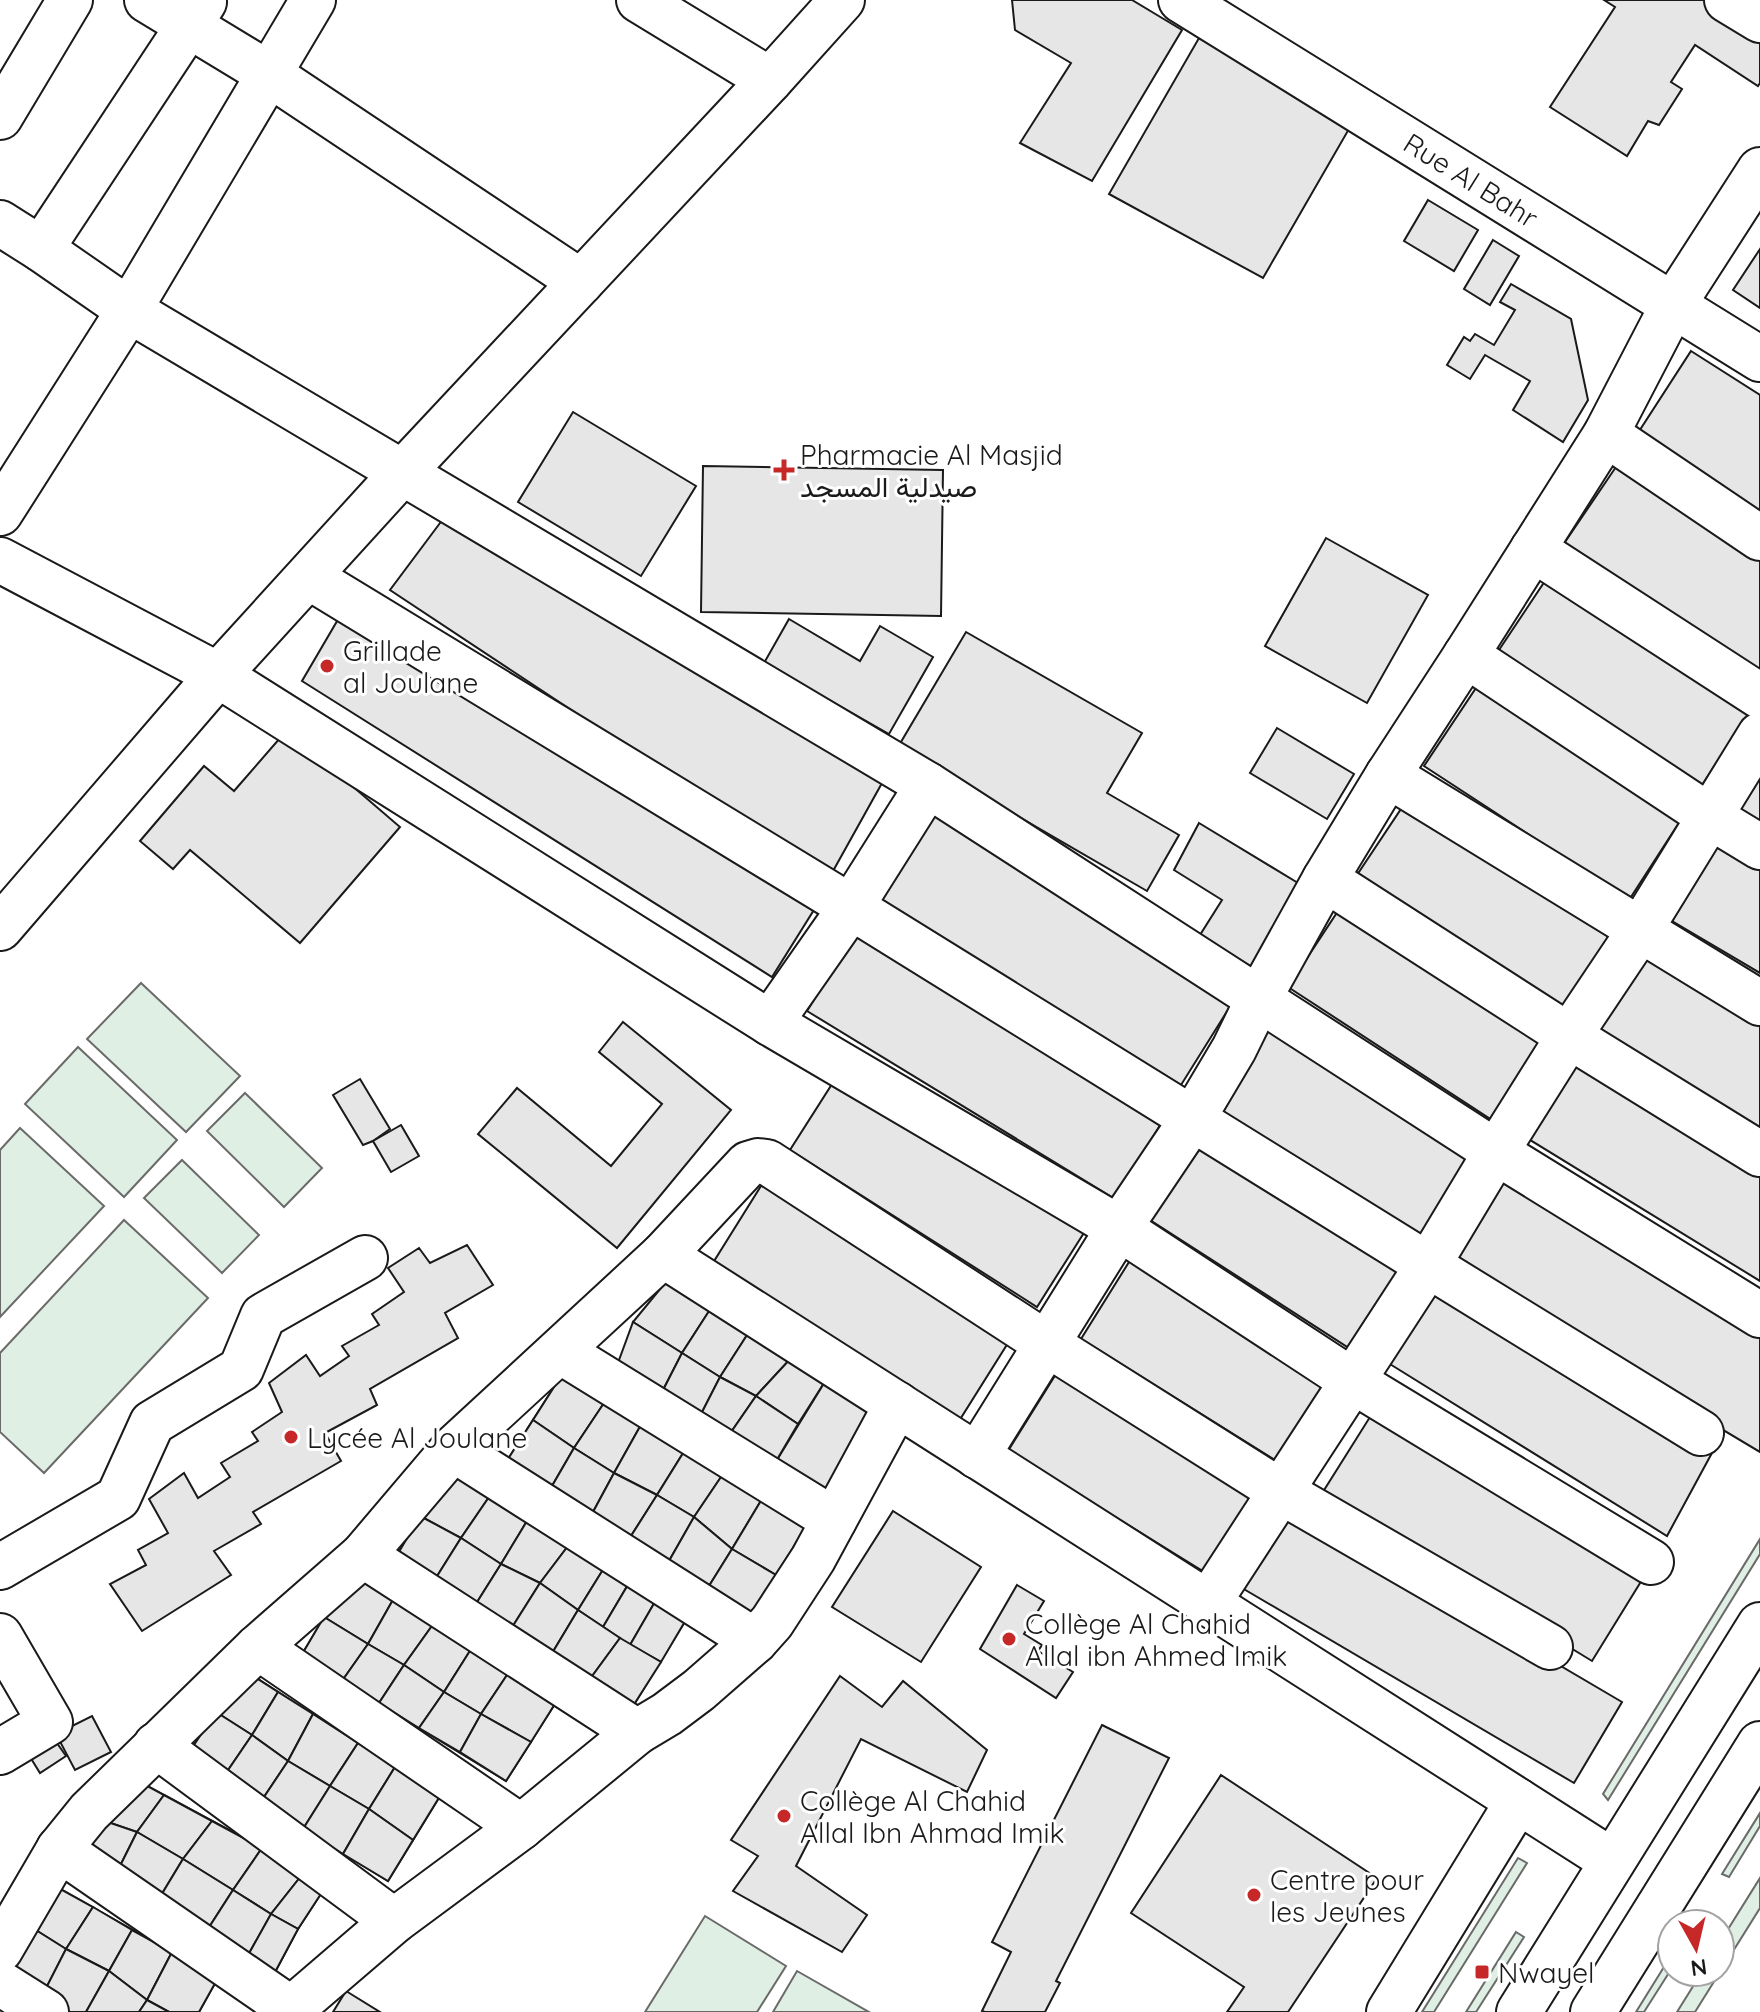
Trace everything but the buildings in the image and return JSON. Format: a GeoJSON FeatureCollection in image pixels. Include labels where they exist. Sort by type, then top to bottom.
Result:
{"type":"FeatureCollection","features":[{"type":"Feature","properties":{"kind":"street"},"geometry":{"type":"LineString","coordinates":[[0,117],[70,0]]}},
{"type":"Feature","properties":{"kind":"street"},"geometry":{"type":"LineString","coordinates":[[147,0],[197,13],[269,74],[581,282]]}},
{"type":"Feature","properties":{"kind":"street"},"geometry":{"type":"LineString","coordinates":[[0,513],[129,310],[313,0]]}},
{"type":"Feature","properties":{"kind":"street"},"geometry":{"type":"LineString","coordinates":[[639,0],[770,80]]}},
{"type":"Feature","properties":{"kind":"street"},"geometry":{"type":"LineString","coordinates":[[0,928],[218,675],[842,0]]}},
{"type":"Feature","properties":{"kind":"street","name":"Rue Al Bahr"},"geometry":{"type":"LineString","coordinates":[[1181,0],[1760,359]]}},
{"type":"Feature","properties":{"kind":"street"},"geometry":{"type":"LineString","coordinates":[[1727,0],[1760,20]]}},
{"type":"Feature","properties":{"kind":"street"},"geometry":{"type":"LineString","coordinates":[[41,249],[197,13]]}},
{"type":"Feature","properties":{"kind":"street"},"geometry":{"type":"LineString","coordinates":[[977,1456],[1119,1228],[1193,1118],[1234,1049],[1325,879],[1606,434],[1673,305],[1759,176]]}},
{"type":"Feature","properties":{"kind":"street"},"geometry":{"type":"LineString","coordinates":[[0,223],[129,310],[928,785],[1496,1152],[1760,1315]]}},
{"type":"Feature","properties":{"kind":"street"},"geometry":{"type":"LineString","coordinates":[[1606,434],[1760,538]]}},
{"type":"Feature","properties":{"kind":"street"},"geometry":{"type":"LineString","coordinates":[[1533,549],[1760,696]]}},
{"type":"Feature","properties":{"kind":"street"},"geometry":{"type":"LineString","coordinates":[[0,560],[218,675],[770,1023],[1119,1228],[1351,1380],[1651,1562]]}},
{"type":"Feature","properties":{"kind":"street"},"geometry":{"type":"LineString","coordinates":[[309,577],[851,907],[1701,1433]]}},
{"type":"Feature","properties":{"kind":"street"},"geometry":{"type":"LineString","coordinates":[[1466,655],[1760,847]]}},
{"type":"Feature","properties":{"kind":"street"},"geometry":{"type":"LineString","coordinates":[[1208,1603],[1428,1265],[1760,735]]}},
{"type":"Feature","properties":{"kind":"street"},"geometry":{"type":"LineString","coordinates":[[1388,775],[1760,1003]]}},
{"type":"Feature","properties":{"kind":"street"},"geometry":{"type":"LineString","coordinates":[[770,1023],[851,907],[928,785]]}},
{"type":"Feature","properties":{"kind":"street"},"geometry":{"type":"LineString","coordinates":[[1325,879],[1760,1154]]}},
{"type":"Feature","properties":{"kind":"street"},"geometry":{"type":"LineString","coordinates":[[0,1950],[59,1849],[89,1812],[258,1647],[363,1555],[453,1449],[663,1255],[748,1164],[758,1161],[767,1162],[1280,1491],[1550,1647]]}},
{"type":"Feature","properties":{"kind":"street"},"geometry":{"type":"LineString","coordinates":[[663,1255],[1612,1861]]}},
{"type":"Feature","properties":{"kind":"street"},"geometry":{"type":"LineString","coordinates":[[0,1567],[118,1498],[152,1423],[241,1369],[263,1316],[365,1258]]}},
{"type":"Feature","properties":{"kind":"street"},"geometry":{"type":"LineString","coordinates":[[560,1351],[834,1520]]}},
{"type":"Feature","properties":{"kind":"street"},"geometry":{"type":"LineString","coordinates":[[59,1849],[290,2010],[394,1921],[521,1827],[637,1732],[699,1690],[755,1641],[789,1597],[897,1404]]}},
{"type":"Feature","properties":{"kind":"street"},"geometry":{"type":"LineString","coordinates":[[453,1449],[755,1641]]}},
{"type":"Feature","properties":{"kind":"street"},"geometry":{"type":"LineString","coordinates":[[363,1555],[637,1732]]}},
{"type":"Feature","properties":{"kind":"street"},"geometry":{"type":"LineString","coordinates":[[1519,2012],[1760,1625]]}},
{"type":"Feature","properties":{"kind":"street"},"geometry":{"type":"LineString","coordinates":[[0,1636],[50,1722],[0,1752]]}},
{"type":"Feature","properties":{"kind":"street"},"geometry":{"type":"LineString","coordinates":[[258,1647],[521,1827]]}},
{"type":"Feature","properties":{"kind":"street"},"geometry":{"type":"LineString","coordinates":[[1593,2012],[1760,1744]]}},
{"type":"Feature","properties":{"kind":"street"},"geometry":{"type":"LineString","coordinates":[[156,1745],[394,1921]]}},
{"type":"Feature","properties":{"kind":"street"},"geometry":{"type":"LineString","coordinates":[[1389,2012],[1518,1801]]}},
{"type":"Feature","properties":{"kind":"street"},"geometry":{"type":"LineString","coordinates":[[0,1983],[46,2012]]}},
{"type":"Feature","properties":{"kind":"green space"},"geometry":{"type":"Polygon","coordinates":[[[141,983],[240,1076],[186,1132],[87,1039],[141,983]]]}},
{"type":"Feature","properties":{"kind":"green space"},"geometry":{"type":"Polygon","coordinates":[[[78,1047],[177,1140],[124,1197],[25,1104],[78,1047]]]}},
{"type":"Feature","properties":{"kind":"green space"},"geometry":{"type":"Polygon","coordinates":[[[245,1093],[322,1168],[284,1207],[207,1131],[245,1093]]]}},
{"type":"Feature","properties":{"kind":"green space"},"geometry":{"type":"Polygon","coordinates":[[[20,1128],[104,1206],[0,1317],[0,1150],[20,1128]]]}},
{"type":"Feature","properties":{"kind":"green space"},"geometry":{"type":"Polygon","coordinates":[[[182,1160],[259,1235],[222,1273],[144,1198],[182,1160]]]}},
{"type":"Feature","properties":{"kind":"green space"},"geometry":{"type":"Polygon","coordinates":[[[124,1220],[208,1298],[44,1473],[0,1432],[0,1353],[124,1220]]]}},
{"type":"Feature","properties":{"kind":"green space"},"geometry":{"type":"Polygon","coordinates":[[[1760,1539],[1760,1554],[1608,1800],[1603,1794],[1760,1539]]]}},
{"type":"Feature","properties":{"kind":"green space"},"geometry":{"type":"Polygon","coordinates":[[[1760,1813],[1760,1826],[1729,1877],[1722,1874],[1760,1813]]]}},
{"type":"Feature","properties":{"kind":"green space"},"geometry":{"type":"Polygon","coordinates":[[[1518,1858],[1527,1863],[1434,2012],[1422,2012],[1518,1858]]]}},
{"type":"Feature","properties":{"kind":"green space"},"geometry":{"type":"Polygon","coordinates":[[[1760,1878],[1760,1908],[1736,1946],[1736,1916],[1760,1878]]]}},
{"type":"Feature","properties":{"kind":"green space"},"geometry":{"type":"Polygon","coordinates":[[[705,1916],[786,1966],[757,2012],[645,2012],[705,1916]]]}},
{"type":"Feature","properties":{"kind":"green space"},"geometry":{"type":"Polygon","coordinates":[[[1516,1932],[1524,1937],[1476,2012],[1466,2012],[1516,1932]]]}},
{"type":"Feature","properties":{"kind":"green space"},"geometry":{"type":"Polygon","coordinates":[[[797,1971],[869,2012],[773,2012],[797,1971]]]}},
{"type":"Feature","properties":{"kind":"green space"},"geometry":{"type":"Polygon","coordinates":[[[1656,1980],[1656,1988],[1659,1988],[1644,2012],[1636,2012],[1656,1980]]]}},
{"type":"Feature","properties":{"kind":"green space"},"geometry":{"type":"Polygon","coordinates":[[[1692,1988],[1710,1988],[1695,2012],[1677,2012],[1692,1988]]]}},
{"type":"Feature","properties":{"kind":"place","name":"Pharmacie Al Masjid صيدلية المسجد"},"geometry":{"type":"Point","coordinates":[784,470]}},
{"type":"Feature","properties":{"kind":"place","name":"Grillade al Joulane"},"geometry":{"type":"Point","coordinates":[327,666]}},
{"type":"Feature","properties":{"kind":"place","name":"Lycée Al Joulane"},"geometry":{"type":"Point","coordinates":[291,1437]}},
{"type":"Feature","properties":{"kind":"place","name":"Collège Al Chahid Allal ibn Ahmed Imik"},"geometry":{"type":"Point","coordinates":[1009,1639]}},
{"type":"Feature","properties":{"kind":"place","name":"Collège Al Chahid Allal Ibn Ahmad Imik"},"geometry":{"type":"Point","coordinates":[784,1816]}},
{"type":"Feature","properties":{"kind":"place","name":"Centre pour les Jeunes"},"geometry":{"type":"Point","coordinates":[1254,1895]}},
{"type":"Feature","properties":{"kind":"place","name":"Nwayel"},"geometry":{"type":"Point","coordinates":[1482,1972]}}]}
